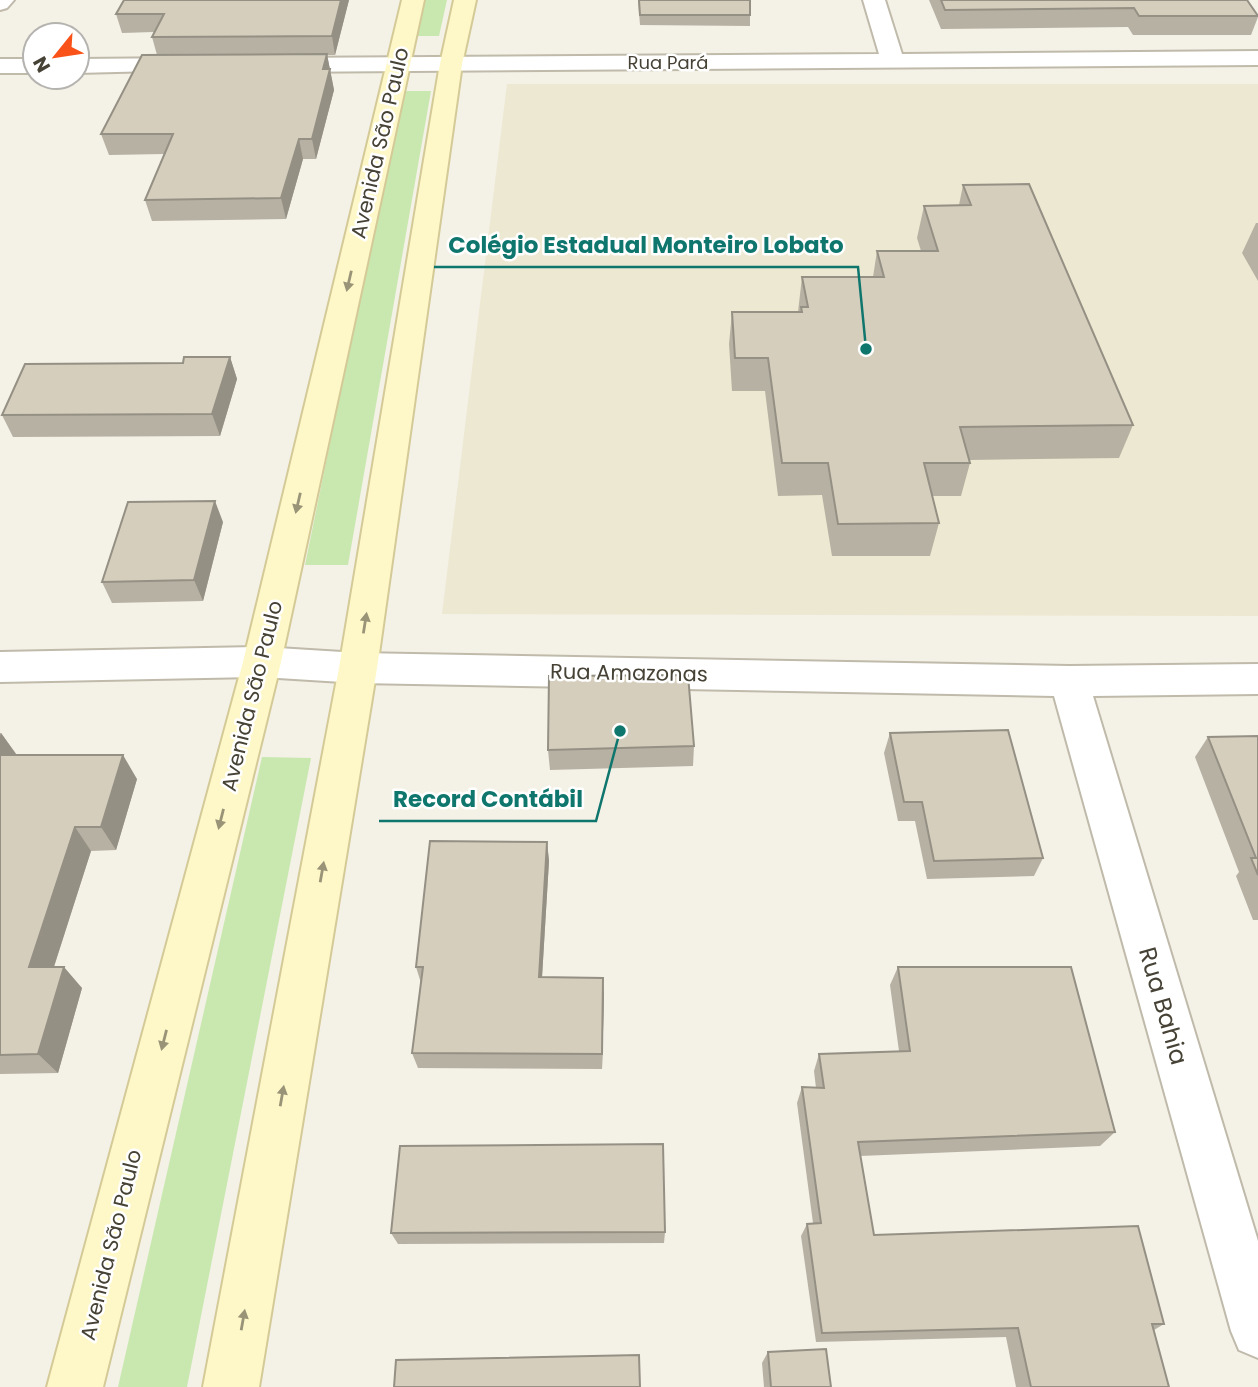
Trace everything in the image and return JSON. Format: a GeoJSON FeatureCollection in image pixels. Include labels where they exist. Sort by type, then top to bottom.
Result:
{"type":"FeatureCollection","features":[{"type":"Feature","properties":{"kind":"street","name":"Avenida São Paulo"},"geometry":{"type":"LineString","coordinates":[[75,1387],[262,662],[413,0]]}},
{"type":"Feature","properties":{"kind":"street"},"geometry":{"type":"LineString","coordinates":[[231,1387],[358,668],[451,64],[465,0]]}},
{"type":"Feature","properties":{"kind":"street"},"geometry":{"type":"LineString","coordinates":[[874,0],[894,62]]}},
{"type":"Feature","properties":{"kind":"street","name":"Rua Pará"},"geometry":{"type":"LineString","coordinates":[[259,65],[1258,58]]}},
{"type":"Feature","properties":{"kind":"street"},"geometry":{"type":"LineString","coordinates":[[91,66],[217,65]]}},
{"type":"Feature","properties":{"kind":"street"},"geometry":{"type":"LineString","coordinates":[[0,66],[21,66]]}},
{"type":"Feature","properties":{"kind":"street","name":"Rua Amazonas"},"geometry":{"type":"LineString","coordinates":[[0,667],[262,662],[358,668],[1069,681],[1258,680]]}},
{"type":"Feature","properties":{"kind":"street","name":"Rua Bahia"},"geometry":{"type":"LineString","coordinates":[[1069,681],[1258,1331]]}},
{"type":"Feature","properties":{"kind":"shaded area"},"geometry":{"type":"Polygon","coordinates":[[[507,84],[1258,84],[1258,616],[442,614],[507,84]]]}},
{"type":"Feature","properties":{"kind":"green space"},"geometry":{"type":"Polygon","coordinates":[[[421,0],[447,0],[439,36],[412,36],[421,0]]]}},
{"type":"Feature","properties":{"kind":"green space"},"geometry":{"type":"Polygon","coordinates":[[[402,91],[431,91],[348,565],[305,565],[402,91]]]}},
{"type":"Feature","properties":{"kind":"green space"},"geometry":{"type":"Polygon","coordinates":[[[262,757],[311,758],[187,1387],[118,1387],[262,757]]]}},
{"type":"Feature","properties":{"kind":"building"},"geometry":{"type":"Polygon","coordinates":[[[124,0],[341,0],[332,36],[152,37],[164,14],[116,14],[124,0]]]}},
{"type":"Feature","properties":{"kind":"building"},"geometry":{"type":"Polygon","coordinates":[[[639,0],[750,0],[750,15],[640,15],[639,0]]]}},
{"type":"Feature","properties":{"kind":"building"},"geometry":{"type":"Polygon","coordinates":[[[941,0],[1247,0],[1258,16],[1139,16],[1134,8],[945,10],[941,0]]]}},
{"type":"Feature","properties":{"kind":"building"},"geometry":{"type":"Polygon","coordinates":[[[327,54],[323,69],[330,69],[312,139],[299,139],[281,198],[145,200],[173,134],[101,134],[142,55],[327,54]]]}},
{"type":"Feature","properties":{"kind":"building"},"geometry":{"type":"Polygon","coordinates":[[[1029,184],[1133,425],[960,427],[970,463],[924,463],[939,523],[838,524],[828,463],[782,463],[768,358],[735,358],[732,312],[802,312],[801,307],[808,307],[802,277],[884,277],[877,251],[938,251],[924,206],[971,205],[963,185],[1029,184]]]}},
{"type":"Feature","properties":{"kind":"building"},"geometry":{"type":"Polygon","coordinates":[[[184,357],[230,357],[212,414],[2,415],[25,364],[183,363],[184,357]]]}},
{"type":"Feature","properties":{"kind":"building"},"geometry":{"type":"Polygon","coordinates":[[[215,501],[194,580],[102,582],[128,502],[215,501]]]}},
{"type":"Feature","properties":{"kind":"building"},"geometry":{"type":"Polygon","coordinates":[[[688,675],[694,746],[548,750],[549,676],[688,675]]]}},
{"type":"Feature","properties":{"kind":"building"},"geometry":{"type":"Polygon","coordinates":[[[1008,730],[1043,858],[934,861],[922,802],[904,802],[890,733],[1008,730]]]}},
{"type":"Feature","properties":{"kind":"building"},"geometry":{"type":"Polygon","coordinates":[[[1258,736],[1258,875],[1251,858],[1256,858],[1208,737],[1258,736]]]}},
{"type":"Feature","properties":{"kind":"building"},"geometry":{"type":"Polygon","coordinates":[[[0,755],[123,755],[101,827],[75,827],[29,967],[64,967],[38,1054],[0,1055],[0,755]]]}},
{"type":"Feature","properties":{"kind":"building"},"geometry":{"type":"Polygon","coordinates":[[[430,841],[547,842],[539,977],[603,978],[602,1054],[412,1053],[423,967],[416,967],[430,841]]]}},
{"type":"Feature","properties":{"kind":"building"},"geometry":{"type":"Polygon","coordinates":[[[898,967],[1071,967],[1115,1132],[858,1142],[874,1235],[1138,1226],[1164,1324],[1152,1324],[1169,1387],[1031,1387],[1018,1328],[822,1333],[807,1224],[821,1223],[802,1087],[824,1088],[819,1054],[910,1051],[898,967]]]}},
{"type":"Feature","properties":{"kind":"building"},"geometry":{"type":"Polygon","coordinates":[[[663,1144],[665,1232],[391,1233],[400,1146],[663,1144]]]}},
{"type":"Feature","properties":{"kind":"building"},"geometry":{"type":"Polygon","coordinates":[[[826,1349],[831,1387],[771,1387],[768,1352],[826,1349]]]}},
{"type":"Feature","properties":{"kind":"building"},"geometry":{"type":"Polygon","coordinates":[[[639,1355],[640,1387],[394,1387],[396,1360],[639,1355]]]}},
{"type":"Feature","properties":{"kind":"place","name":"Colégio Estadual Monteiro Lobato"},"geometry":{"type":"Point","coordinates":[866,349]}},
{"type":"Feature","properties":{"kind":"place","name":"Record Contábil"},"geometry":{"type":"Point","coordinates":[620,731]}}]}
